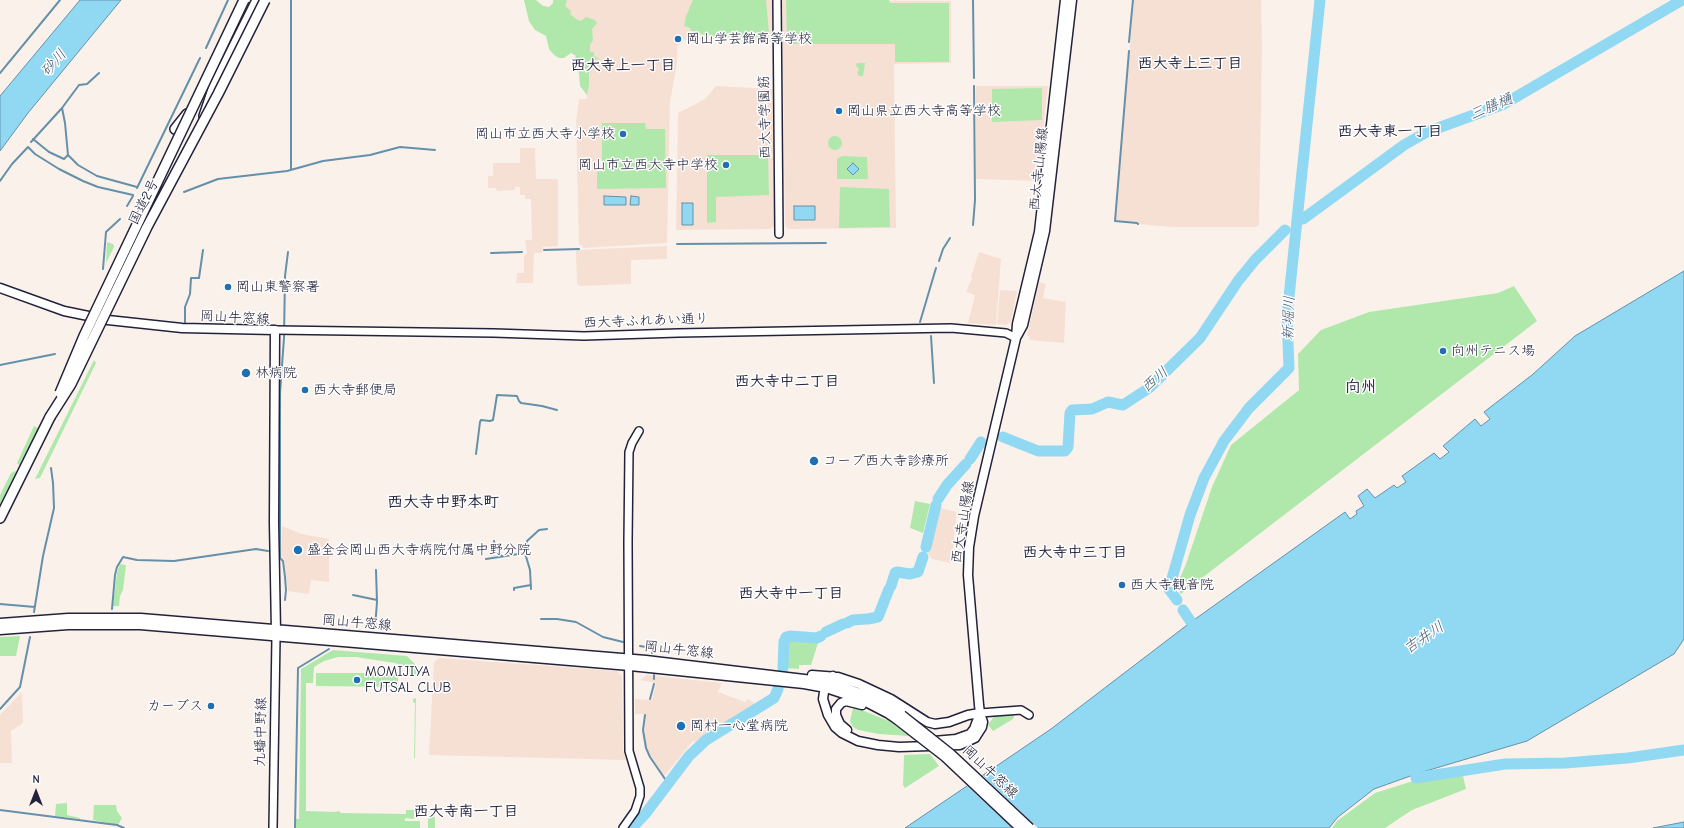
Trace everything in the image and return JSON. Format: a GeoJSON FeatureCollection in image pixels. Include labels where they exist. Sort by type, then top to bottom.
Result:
{"type":"FeatureCollection","features":[{"type":"Feature","properties":{"kind":"highway","name":"国道2号"},"geometry":{"type":"LineString","coordinates":[[50,417],[71,384],[147,227],[218,94],[265,0]]}},
{"type":"Feature","properties":{"kind":"highway","name":"国道2号"},"geometry":{"type":"LineString","coordinates":[[0,518],[50,417],[84,336],[252,1]]}},
{"type":"Feature","properties":{"kind":"highway"},"geometry":{"type":"LineString","coordinates":[[175,129],[210,84],[252,1]]}},
{"type":"Feature","properties":{"kind":"highway"},"geometry":{"type":"LineString","coordinates":[[194,148],[211,92],[252,1]]}},
{"type":"Feature","properties":{"kind":"main road","name":"西大寺山陽線"},"geometry":{"type":"LineString","coordinates":[[829,682],[824,692],[824,704],[835,727],[847,737],[878,745],[920,747],[965,743],[979,734],[983,722],[980,713],[968,575],[969,547],[974,516],[1016,338],[1017,324],[1039,232],[1065,0]]}},
{"type":"Feature","properties":{"kind":"main road","name":"西大寺山陽線"},"geometry":{"type":"LineString","coordinates":[[1016,338],[1023,325],[1046,231],[1072,0]]}},
{"type":"Feature","properties":{"kind":"main road","name":"岡山牛窓線"},"geometry":{"type":"LineString","coordinates":[[0,288],[45,306],[100,319],[182,328],[281,331],[274,536],[276,633]]}},
{"type":"Feature","properties":{"kind":"main road","name":"岡山牛窓線"},"geometry":{"type":"LineString","coordinates":[[0,623],[68,618],[114,617],[175,620],[276,633]]}},
{"type":"Feature","properties":{"kind":"main road","name":"岡山牛窓線"},"geometry":{"type":"LineString","coordinates":[[0,630],[68,625],[109,624],[376,638],[759,673],[778,672],[829,682],[874,698],[951,754],[1030,828]]}},
{"type":"Feature","properties":{"kind":"main road","name":"岡山牛窓線"},"geometry":{"type":"LineString","coordinates":[[630,662],[804,684],[829,682],[887,713],[899,717],[945,757],[1020,828]]}},
{"type":"Feature","properties":{"kind":"main road"},"geometry":{"type":"LineString","coordinates":[[829,682],[859,684],[880,693],[927,722],[935,724],[949,722],[968,715],[980,713]]}},
{"type":"Feature","properties":{"kind":"main road","name":"西大寺山陽線"},"geometry":{"type":"LineString","coordinates":[[887,713],[846,701],[841,703],[836,709],[836,715],[840,724],[847,731],[859,736],[891,741],[924,742],[956,739],[965,736],[972,732],[980,713]]}},
{"type":"Feature","properties":{"kind":"street","name":"西大寺学園筋"},"geometry":{"type":"LineString","coordinates":[[777,0],[779,234]]}},
{"type":"Feature","properties":{"kind":"street","name":"西大寺ふれあい通り"},"geometry":{"type":"LineString","coordinates":[[281,331],[494,333],[584,336],[951,328],[1000,332],[1016,338]]}},
{"type":"Feature","properties":{"kind":"street"},"geometry":{"type":"LineString","coordinates":[[623,828],[635,811],[640,796],[640,788],[630,751],[628,470],[630,448],[639,431]]}},
{"type":"Feature","properties":{"kind":"street","name":"九蟠中野線"},"geometry":{"type":"LineString","coordinates":[[273,828],[276,633]]}},
{"type":"Feature","properties":{"kind":"street"},"geometry":{"type":"LineString","coordinates":[[980,713],[1021,710],[1029,715]]}},
{"type":"Feature","properties":{"kind":"shaded area"},"geometry":{"type":"Polygon","coordinates":[[[563,0],[773,0],[773,40],[770,42],[684,40],[677,47],[677,63],[670,102],[667,243],[583,248],[582,245],[579,245],[576,121],[579,99],[587,99],[586,87],[563,0]]]}},
{"type":"Feature","properties":{"kind":"shaded area","name":"岡山県立西大寺高等学校"},"geometry":{"type":"Polygon","coordinates":[[[782,0],[951,1],[951,63],[894,64],[896,228],[788,229],[785,226],[782,0]]]}},
{"type":"Feature","properties":{"kind":"shaded area"},"geometry":{"type":"Polygon","coordinates":[[[1134,0],[1261,0],[1262,49],[1259,225],[1256,227],[1173,227],[1138,224],[1138,222],[1115,220],[1134,0]]]}},
{"type":"Feature","properties":{"kind":"shaded area","name":"岡山市立西大寺中学校"},"geometry":{"type":"Polygon","coordinates":[[[716,86],[773,89],[775,225],[770,229],[676,230],[678,113],[705,99],[716,86]]]}},
{"type":"Feature","properties":{"kind":"shaded area"},"geometry":{"type":"Polygon","coordinates":[[[976,86],[1048,86],[1037,181],[976,179],[976,86]]]}},
{"type":"Feature","properties":{"kind":"shaded area"},"geometry":{"type":"Polygon","coordinates":[[[520,148],[535,148],[536,179],[558,179],[558,246],[543,247],[542,253],[534,253],[533,283],[516,283],[517,273],[524,273],[524,256],[527,253],[525,240],[532,240],[531,199],[525,199],[525,195],[520,195],[520,187],[515,187],[515,190],[497,191],[496,188],[488,188],[488,176],[493,176],[493,163],[520,163],[520,148]]]}},
{"type":"Feature","properties":{"kind":"shaded area"},"geometry":{"type":"Polygon","coordinates":[[[667,246],[667,259],[631,260],[631,284],[580,286],[577,284],[576,250],[667,246]]]}},
{"type":"Feature","properties":{"kind":"shaded area"},"geometry":{"type":"Polygon","coordinates":[[[979,252],[1001,259],[996,325],[968,323],[975,295],[966,292],[972,278],[971,276],[979,252]]]}},
{"type":"Feature","properties":{"kind":"shaded area"},"geometry":{"type":"Polygon","coordinates":[[[1039,282],[1046,284],[1043,298],[1066,302],[1064,343],[1029,340],[1030,336],[1027,336],[1039,282]]]}},
{"type":"Feature","properties":{"kind":"shaded area"},"geometry":{"type":"Polygon","coordinates":[[[1000,290],[1017,291],[1011,322],[1006,325],[997,324],[1000,290]]]}},
{"type":"Feature","properties":{"kind":"shaded area"},"geometry":{"type":"Polygon","coordinates":[[[937,507],[957,512],[951,563],[932,559],[927,552],[937,507]]]}},
{"type":"Feature","properties":{"kind":"shaded area"},"geometry":{"type":"Polygon","coordinates":[[[282,526],[302,534],[329,539],[329,582],[311,580],[309,594],[288,591],[284,559],[281,556],[282,526]]]}},
{"type":"Feature","properties":{"kind":"shaded area"},"geometry":{"type":"Polygon","coordinates":[[[439,658],[617,671],[622,676],[623,750],[626,760],[429,755],[434,662],[439,658]]]}},
{"type":"Feature","properties":{"kind":"shaded area","name":"岡村一心堂病院"},"geometry":{"type":"Polygon","coordinates":[[[647,675],[722,683],[718,692],[745,702],[748,699],[756,704],[695,742],[693,741],[664,776],[646,745],[644,735],[646,714],[635,714],[635,699],[652,700],[656,683],[640,680],[647,675]]]}},
{"type":"Feature","properties":{"kind":"shaded area"},"geometry":{"type":"Polygon","coordinates":[[[22,692],[23,723],[11,731],[12,763],[0,763],[0,715],[22,692]]]}},
{"type":"Feature","properties":{"kind":"green space"},"geometry":{"type":"Polygon","coordinates":[[[524,0],[536,0],[543,6],[549,7],[553,3],[553,0],[567,0],[565,6],[571,11],[570,14],[576,19],[581,21],[586,17],[595,20],[597,23],[592,29],[593,40],[590,45],[590,52],[594,52],[594,56],[600,59],[589,60],[589,85],[587,95],[580,86],[579,73],[573,68],[572,64],[576,56],[571,53],[564,58],[559,58],[554,55],[549,49],[546,36],[535,30],[529,21],[524,0]]]}},
{"type":"Feature","properties":{"kind":"green space"},"geometry":{"type":"Polygon","coordinates":[[[693,0],[766,0],[769,33],[766,37],[709,36],[692,32],[690,28],[684,26],[686,16],[693,0]]]}},
{"type":"Feature","properties":{"kind":"green space"},"geometry":{"type":"Polygon","coordinates":[[[786,0],[889,0],[890,3],[949,3],[949,62],[895,62],[895,44],[787,43],[786,0]]]}},
{"type":"Feature","properties":{"kind":"green space"},"geometry":{"type":"Polygon","coordinates":[[[857,63],[865,63],[863,76],[859,76],[857,73],[859,70],[856,65],[857,63]]]}},
{"type":"Feature","properties":{"kind":"green space"},"geometry":{"type":"Polygon","coordinates":[[[1042,88],[1042,120],[992,122],[992,89],[1042,88]]]}},
{"type":"Feature","properties":{"kind":"green space"},"geometry":{"type":"Polygon","coordinates":[[[602,123],[645,123],[646,129],[665,129],[666,188],[597,189],[597,172],[602,171],[602,123]]]}},
{"type":"Feature","properties":{"kind":"green space"},"geometry":{"type":"Polygon","coordinates":[[[835,136],[840,138],[842,143],[840,148],[835,150],[830,148],[828,143],[830,138],[835,136]]]}},
{"type":"Feature","properties":{"kind":"green space"},"geometry":{"type":"Polygon","coordinates":[[[707,155],[768,155],[769,195],[716,197],[716,222],[707,223],[707,155]]]}},
{"type":"Feature","properties":{"kind":"green space"},"geometry":{"type":"Polygon","coordinates":[[[843,156],[867,157],[868,179],[837,179],[837,160],[843,156]]]}},
{"type":"Feature","properties":{"kind":"green space"},"geometry":{"type":"Polygon","coordinates":[[[840,187],[889,189],[890,227],[839,228],[840,187]]]}},
{"type":"Feature","properties":{"kind":"green space"},"geometry":{"type":"Polygon","coordinates":[[[107,242],[113,244],[114,247],[106,263],[107,242]]]}},
{"type":"Feature","properties":{"kind":"green space"},"geometry":{"type":"Polygon","coordinates":[[[1514,286],[1537,321],[1181,594],[1176,587],[1186,564],[1212,487],[1231,445],[1299,390],[1298,354],[1321,330],[1369,312],[1498,293],[1514,286]]]}},
{"type":"Feature","properties":{"kind":"green space"},"geometry":{"type":"Polygon","coordinates":[[[94,360],[96,363],[40,478],[35,479],[94,360]]]}},
{"type":"Feature","properties":{"kind":"green space"},"geometry":{"type":"Polygon","coordinates":[[[34,426],[40,429],[21,467],[17,463],[34,426]]]}},
{"type":"Feature","properties":{"kind":"green space"},"geometry":{"type":"Polygon","coordinates":[[[15,471],[18,473],[0,510],[0,495],[11,473],[15,471]]]}},
{"type":"Feature","properties":{"kind":"green space"},"geometry":{"type":"Polygon","coordinates":[[[915,501],[930,504],[923,533],[910,528],[915,501]]]}},
{"type":"Feature","properties":{"kind":"green space"},"geometry":{"type":"Polygon","coordinates":[[[120,564],[126,565],[123,590],[120,596],[119,606],[113,606],[117,573],[120,564]]]}},
{"type":"Feature","properties":{"kind":"green space"},"geometry":{"type":"Polygon","coordinates":[[[20,636],[16,656],[0,656],[0,637],[20,636]]]}},
{"type":"Feature","properties":{"kind":"green space"},"geometry":{"type":"Polygon","coordinates":[[[787,640],[819,640],[811,665],[799,665],[799,669],[785,668],[787,640]]]}},
{"type":"Feature","properties":{"kind":"green space"},"geometry":{"type":"Polygon","coordinates":[[[333,650],[407,656],[417,666],[417,676],[412,677],[406,668],[395,663],[356,657],[338,657],[324,661],[314,667],[313,683],[306,683],[306,811],[406,814],[406,810],[414,810],[414,819],[405,818],[405,821],[420,821],[420,828],[295,828],[295,819],[299,819],[301,669],[333,650]]]}},
{"type":"Feature","properties":{"kind":"green space","name":"MOMIJIYA FUTSAL CLUB"},"geometry":{"type":"Polygon","coordinates":[[[316,673],[398,673],[398,687],[316,686],[316,673]]]}},
{"type":"Feature","properties":{"kind":"green space"},"geometry":{"type":"Polygon","coordinates":[[[416,698],[414,758],[415,703],[413,702],[413,699],[416,698]]]}},
{"type":"Feature","properties":{"kind":"green space"},"geometry":{"type":"Polygon","coordinates":[[[853,708],[889,721],[909,736],[879,734],[858,730],[853,727],[850,721],[853,708]]]}},
{"type":"Feature","properties":{"kind":"green space"},"geometry":{"type":"Polygon","coordinates":[[[1013,714],[1013,719],[993,731],[988,725],[995,715],[1013,714]]]}},
{"type":"Feature","properties":{"kind":"green space"},"geometry":{"type":"Polygon","coordinates":[[[930,754],[939,766],[905,788],[903,785],[904,755],[930,754]]]}},
{"type":"Feature","properties":{"kind":"green space"},"geometry":{"type":"Polygon","coordinates":[[[1463,776],[1466,789],[1412,810],[1385,828],[1332,828],[1337,821],[1375,793],[1413,781],[1463,776]]]}},
{"type":"Feature","properties":{"kind":"green space"},"geometry":{"type":"Polygon","coordinates":[[[67,803],[67,815],[80,819],[55,816],[56,804],[67,803]]]}},
{"type":"Feature","properties":{"kind":"green space"},"geometry":{"type":"Polygon","coordinates":[[[94,805],[116,805],[117,811],[122,818],[118,825],[93,820],[94,805]]]}},
{"type":"Feature","properties":{"kind":"green space"},"geometry":{"type":"Polygon","coordinates":[[[428,817],[435,817],[435,828],[428,828],[428,817]]]}},
{"type":"Feature","properties":{"kind":"water","name":"砂川"},"geometry":{"type":"Polygon","coordinates":[[[80,0],[121,0],[28,113],[0,151],[0,96],[80,0]]]}},
{"type":"Feature","properties":{"kind":"water"},"geometry":{"type":"Polygon","coordinates":[[[853,163],[859,169],[853,175],[847,169],[853,163]]]}},
{"type":"Feature","properties":{"kind":"water"},"geometry":{"type":"Polygon","coordinates":[[[604,196],[626,197],[626,205],[604,205],[604,196]]]}},
{"type":"Feature","properties":{"kind":"water"},"geometry":{"type":"Polygon","coordinates":[[[631,196],[639,197],[639,205],[630,205],[631,196]]]}},
{"type":"Feature","properties":{"kind":"water"},"geometry":{"type":"Polygon","coordinates":[[[682,203],[693,203],[693,225],[682,225],[682,203]]]}},
{"type":"Feature","properties":{"kind":"water"},"geometry":{"type":"Polygon","coordinates":[[[794,206],[815,206],[815,220],[794,220],[794,206]]]}},
{"type":"Feature","properties":{"kind":"water","name":"吉井川"},"geometry":{"type":"Polygon","coordinates":[[[1684,271],[1684,639],[1674,654],[1527,741],[1416,774],[1374,789],[1338,817],[1329,828],[905,828],[1051,729],[1191,622],[1345,512],[1350,519],[1357,514],[1356,511],[1364,506],[1358,496],[1367,489],[1375,498],[1394,485],[1397,488],[1406,482],[1402,476],[1434,453],[1440,459],[1449,452],[1443,446],[1475,419],[1481,426],[1490,419],[1484,412],[1532,375],[1575,336],[1684,271]]]}},
{"type":"Feature","properties":{"kind":"water"},"geometry":{"type":"Polygon","coordinates":[[[1684,822],[1684,828],[1653,828],[1684,822]]]}},
{"type":"Feature","properties":{"kind":"pier"},"geometry":{"type":"Polygon","coordinates":[[[981,774],[1038,828],[1012,828],[966,785],[981,774]]]}},
{"type":"Feature","properties":{"kind":"waterway"},"geometry":{"type":"LineString","coordinates":[[0,73],[60,0]]}},
{"type":"Feature","properties":{"kind":"waterway"},"geometry":{"type":"LineString","coordinates":[[206,48],[228,0]]}},
{"type":"Feature","properties":{"kind":"waterway"},"geometry":{"type":"LineString","coordinates":[[291,0],[291,170]]}},
{"type":"Feature","properties":{"kind":"waterway"},"geometry":{"type":"LineString","coordinates":[[973,0],[974,78]]}},
{"type":"Feature","properties":{"kind":"waterway"},"geometry":{"type":"LineString","coordinates":[[1129,42],[1133,0]]}},
{"type":"Feature","properties":{"kind":"waterway","name":"新堀川"},"geometry":{"type":"LineString","coordinates":[[1177,600],[1169,589],[1190,515],[1204,478],[1224,441],[1249,408],[1289,368],[1287,316],[1320,0]]}},
{"type":"Feature","properties":{"kind":"waterway","name":"三膳樋"},"geometry":{"type":"LineString","coordinates":[[1303,219],[1404,145],[1427,132],[1504,104],[1682,0]]}},
{"type":"Feature","properties":{"kind":"waterway"},"geometry":{"type":"LineString","coordinates":[[1129,51],[1115,221],[1138,224]]}},
{"type":"Feature","properties":{"kind":"waterway"},"geometry":{"type":"LineString","coordinates":[[137,188],[200,58]]}},
{"type":"Feature","properties":{"kind":"waterway"},"geometry":{"type":"LineString","coordinates":[[31,142],[62,108],[79,85],[87,84],[99,73]]}},
{"type":"Feature","properties":{"kind":"waterway"},"geometry":{"type":"LineString","coordinates":[[973,225],[975,200],[974,86]]}},
{"type":"Feature","properties":{"kind":"waterway"},"geometry":{"type":"LineString","coordinates":[[62,108],[68,155]]}},
{"type":"Feature","properties":{"kind":"waterway"},"geometry":{"type":"LineString","coordinates":[[33,139],[49,152],[64,159],[68,155],[78,165],[97,176],[137,187]]}},
{"type":"Feature","properties":{"kind":"waterway"},"geometry":{"type":"LineString","coordinates":[[0,181],[12,164],[28,147],[35,154],[59,169],[83,181],[98,187],[133,195]]}},
{"type":"Feature","properties":{"kind":"waterway"},"geometry":{"type":"LineString","coordinates":[[184,192],[218,179],[287,171],[323,161],[370,155],[400,147],[435,150]]}},
{"type":"Feature","properties":{"kind":"waterway"},"geometry":{"type":"LineString","coordinates":[[127,206],[133,196]]}},
{"type":"Feature","properties":{"kind":"waterway"},"geometry":{"type":"LineString","coordinates":[[103,269],[106,232],[120,219]]}},
{"type":"Feature","properties":{"kind":"waterway","name":"西川"},"geometry":{"type":"LineString","coordinates":[[1003,437],[1038,451],[1065,451],[1068,447],[1070,413],[1072,410],[1092,409],[1108,402],[1123,405],[1149,388],[1200,338],[1238,281],[1255,260],[1285,230]]}},
{"type":"Feature","properties":{"kind":"waterway"},"geometry":{"type":"LineString","coordinates":[[939,261],[943,249],[950,238]]}},
{"type":"Feature","properties":{"kind":"waterway"},"geometry":{"type":"LineString","coordinates":[[677,244],[826,243]]}},
{"type":"Feature","properties":{"kind":"waterway"},"geometry":{"type":"LineString","coordinates":[[544,250],[579,249]]}},
{"type":"Feature","properties":{"kind":"waterway"},"geometry":{"type":"LineString","coordinates":[[185,323],[185,307],[190,294],[191,278],[199,278],[203,250]]}},
{"type":"Feature","properties":{"kind":"waterway"},"geometry":{"type":"LineString","coordinates":[[285,600],[285,577],[283,561],[280,558],[280,393],[284,338],[285,276],[288,252]]}},
{"type":"Feature","properties":{"kind":"waterway"},"geometry":{"type":"LineString","coordinates":[[491,253],[522,252]]}},
{"type":"Feature","properties":{"kind":"waterway"},"geometry":{"type":"LineString","coordinates":[[920,322],[936,268]]}},
{"type":"Feature","properties":{"kind":"waterway"},"geometry":{"type":"LineString","coordinates":[[931,336],[934,383]]}},
{"type":"Feature","properties":{"kind":"waterway"},"geometry":{"type":"LineString","coordinates":[[0,365],[55,354]]}},
{"type":"Feature","properties":{"kind":"waterway"},"geometry":{"type":"LineString","coordinates":[[476,454],[480,422],[481,420],[493,420],[497,395],[517,396],[521,403],[557,410]]}},
{"type":"Feature","properties":{"kind":"waterway"},"geometry":{"type":"LineString","coordinates":[[970,459],[981,442]]}},
{"type":"Feature","properties":{"kind":"waterway"},"geometry":{"type":"LineString","coordinates":[[938,499],[947,485],[966,464]]}},
{"type":"Feature","properties":{"kind":"waterway"},"geometry":{"type":"LineString","coordinates":[[34,612],[43,556],[54,508],[51,468]]}},
{"type":"Feature","properties":{"kind":"waterway"},"geometry":{"type":"LineString","coordinates":[[926,547],[936,505]]}},
{"type":"Feature","properties":{"kind":"waterway"},"geometry":{"type":"LineString","coordinates":[[531,589],[530,570],[525,553],[527,541],[539,530],[547,529]]}},
{"type":"Feature","properties":{"kind":"waterway"},"geometry":{"type":"LineString","coordinates":[[494,541],[499,555],[502,556]]}},
{"type":"Feature","properties":{"kind":"waterway"},"geometry":{"type":"LineString","coordinates":[[112,609],[115,575],[117,567],[123,557],[137,560],[174,561],[256,549],[268,551]]}},
{"type":"Feature","properties":{"kind":"waterway"},"geometry":{"type":"LineString","coordinates":[[486,559],[525,553]]}},
{"type":"Feature","properties":{"kind":"waterway"},"geometry":{"type":"LineString","coordinates":[[891,586],[895,573],[910,574],[918,572],[923,557]]}},
{"type":"Feature","properties":{"kind":"waterway"},"geometry":{"type":"LineString","coordinates":[[375,628],[377,602],[376,570]]}},
{"type":"Feature","properties":{"kind":"waterway"},"geometry":{"type":"LineString","coordinates":[[514,590],[514,588],[531,585]]}},
{"type":"Feature","properties":{"kind":"waterway"},"geometry":{"type":"LineString","coordinates":[[868,619],[878,617],[889,589]]}},
{"type":"Feature","properties":{"kind":"waterway"},"geometry":{"type":"LineString","coordinates":[[353,595],[377,600]]}},
{"type":"Feature","properties":{"kind":"waterway"},"geometry":{"type":"LineString","coordinates":[[0,604],[35,607]]}},
{"type":"Feature","properties":{"kind":"waterway","name":"新堀川"},"geometry":{"type":"LineString","coordinates":[[1183,610],[1191,622]]}},
{"type":"Feature","properties":{"kind":"waterway"},"geometry":{"type":"LineString","coordinates":[[541,619],[557,619],[576,622],[603,637],[623,642]]}},
{"type":"Feature","properties":{"kind":"waterway"},"geometry":{"type":"LineString","coordinates":[[847,623],[853,620],[866,619]]}},
{"type":"Feature","properties":{"kind":"waterway"},"geometry":{"type":"LineString","coordinates":[[826,632],[843,624]]}},
{"type":"Feature","properties":{"kind":"waterway"},"geometry":{"type":"LineString","coordinates":[[783,668],[784,642],[786,637],[817,638],[821,636]]}},
{"type":"Feature","properties":{"kind":"waterway"},"geometry":{"type":"LineString","coordinates":[[0,709],[20,687],[30,637]]}},
{"type":"Feature","properties":{"kind":"waterway"},"geometry":{"type":"LineString","coordinates":[[640,646],[652,648],[652,653]]}},
{"type":"Feature","properties":{"kind":"waterway"},"geometry":{"type":"LineString","coordinates":[[295,828],[298,668],[329,649]]}},
{"type":"Feature","properties":{"kind":"waterway"},"geometry":{"type":"LineString","coordinates":[[650,699],[654,684]]}},
{"type":"Feature","properties":{"kind":"waterway"},"geometry":{"type":"LineString","coordinates":[[632,828],[646,813],[689,756],[706,740],[774,698],[778,689]]}},
{"type":"Feature","properties":{"kind":"waterway"},"geometry":{"type":"LineString","coordinates":[[645,715],[643,730],[646,748],[650,757],[665,779]]}},
{"type":"Feature","properties":{"kind":"waterway"},"geometry":{"type":"LineString","coordinates":[[1416,774],[1416,778],[1505,764],[1565,763],[1628,758],[1684,750]]}},
{"type":"Feature","properties":{"kind":"waterway"},"geometry":{"type":"LineString","coordinates":[[0,810],[117,825],[124,828]]}},
{"type":"Feature","properties":{"kind":"place","name":"岡山学芸館高等学校"},"geometry":{"type":"Point","coordinates":[678,39]}},
{"type":"Feature","properties":{"kind":"place","name":"岡山県立西大寺高等学校"},"geometry":{"type":"Point","coordinates":[839,111]}},
{"type":"Feature","properties":{"kind":"place","name":"岡山市立西大寺小学校"},"geometry":{"type":"Point","coordinates":[623,134]}},
{"type":"Feature","properties":{"kind":"place","name":"岡山市立西大寺中学校"},"geometry":{"type":"Point","coordinates":[726,165]}},
{"type":"Feature","properties":{"kind":"place","name":"岡山東警察署"},"geometry":{"type":"Point","coordinates":[228,287]}},
{"type":"Feature","properties":{"kind":"place","name":"向州テニス場"},"geometry":{"type":"Point","coordinates":[1443,351]}},
{"type":"Feature","properties":{"kind":"place","name":"林病院"},"geometry":{"type":"Point","coordinates":[246,373]}},
{"type":"Feature","properties":{"kind":"place","name":"西大寺郵便局"},"geometry":{"type":"Point","coordinates":[305,390]}},
{"type":"Feature","properties":{"kind":"place","name":"コープ西大寺診療所"},"geometry":{"type":"Point","coordinates":[814,461]}},
{"type":"Feature","properties":{"kind":"place","name":"盛全会岡山西大寺病院付属中野分院"},"geometry":{"type":"Point","coordinates":[298,550]}},
{"type":"Feature","properties":{"kind":"place","name":"西大寺観音院"},"geometry":{"type":"Point","coordinates":[1122,585]}},
{"type":"Feature","properties":{"kind":"place","name":"MOMIJIYA FUTSAL CLUB"},"geometry":{"type":"Point","coordinates":[357,680]}},
{"type":"Feature","properties":{"kind":"place","name":"カーブス"},"geometry":{"type":"Point","coordinates":[211,706]}},
{"type":"Feature","properties":{"kind":"place","name":"岡村一心堂病院"},"geometry":{"type":"Point","coordinates":[681,726]}},
{"type":"Feature","properties":{"kind":"district","name":"西大寺上三丁目"},"geometry":{"type":"Point","coordinates":[1190,64]}},
{"type":"Feature","properties":{"kind":"district","name":"西大寺上一丁目"},"geometry":{"type":"Point","coordinates":[623,66]}},
{"type":"Feature","properties":{"kind":"district","name":"西大寺東一丁目"},"geometry":{"type":"Point","coordinates":[1390,132]}},
{"type":"Feature","properties":{"kind":"district","name":"西大寺中二丁目"},"geometry":{"type":"Point","coordinates":[787,382]}},
{"type":"Feature","properties":{"kind":"district","name":"向州"},"geometry":{"type":"Point","coordinates":[1361,387]}},
{"type":"Feature","properties":{"kind":"district","name":"西大寺中野本町"},"geometry":{"type":"Point","coordinates":[443,502]}},
{"type":"Feature","properties":{"kind":"district","name":"西大寺中三丁目"},"geometry":{"type":"Point","coordinates":[1075,553]}},
{"type":"Feature","properties":{"kind":"district","name":"西大寺中一丁目"},"geometry":{"type":"Point","coordinates":[791,594]}},
{"type":"Feature","properties":{"kind":"district","name":"西大寺南一丁目"},"geometry":{"type":"Point","coordinates":[466,812]}}]}
